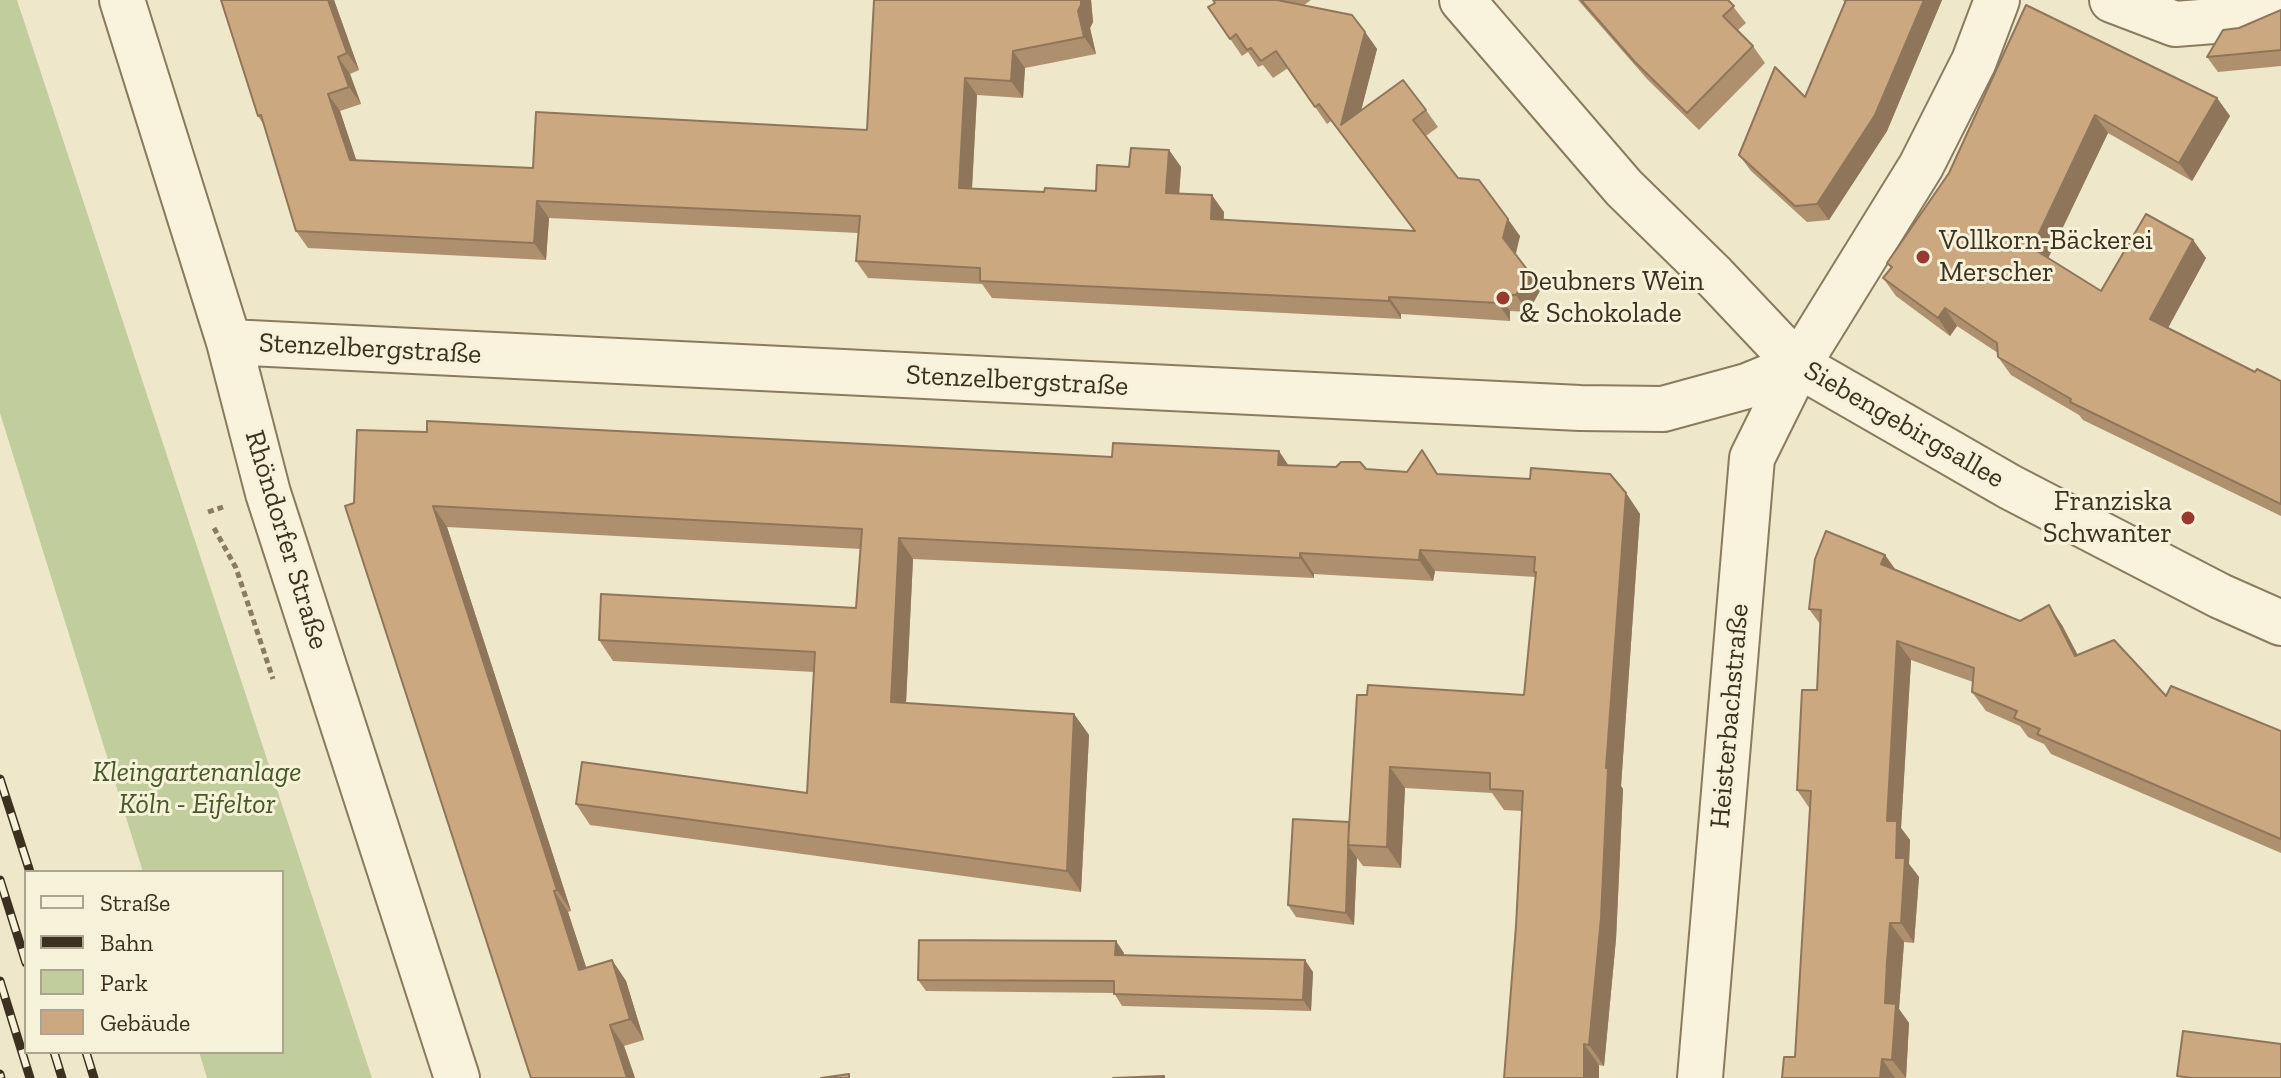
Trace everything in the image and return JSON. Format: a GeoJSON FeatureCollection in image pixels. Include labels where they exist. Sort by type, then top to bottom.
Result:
{"type":"FeatureCollection","features":[{"type":"Feature","properties":{"kind":"street","name":"Rhöndorfer Straße"},"geometry":{"type":"LineString","coordinates":[[122,0],[229,342],[268,493],[457,1078]]}},
{"type":"Feature","properties":{"kind":"street","name":"Siebengebirgsallee"},"geometry":{"type":"LineString","coordinates":[[1462,0],[1624,188],[1714,276],[1798,365],[2010,487],[2220,596],[2281,623]]}},
{"type":"Feature","properties":{"kind":"street","name":"Heisterbachstraße"},"geometry":{"type":"LineString","coordinates":[[1700,1078],[1752,458],[1798,365],[1921,166],[1974,61],[1997,0]]}},
{"type":"Feature","properties":{"kind":"street"},"geometry":{"type":"LineString","coordinates":[[2112,0],[2175,24],[2240,19],[2277,5],[2279,0]]}},
{"type":"Feature","properties":{"kind":"street","name":"Stenzelbergstraße"},"geometry":{"type":"LineString","coordinates":[[229,342],[1594,409],[1663,409],[1747,386],[1798,365]]}},
{"type":"Feature","properties":{"kind":"green space","name":"Kleingartenanlage Köln - Eifeltor"},"geometry":{"type":"Polygon","coordinates":[[[0,0],[17,0],[372,1078],[207,1078],[200,1054],[284,1054],[284,870],[142,870],[0,413],[0,0]]]}},
{"type":"Feature","properties":{"kind":"building"},"geometry":{"type":"Polygon","coordinates":[[[221,0],[328,0],[347,53],[338,57],[349,87],[328,94],[350,160],[533,168],[536,112],[867,130],[874,0],[1081,0],[1078,11],[1084,37],[1013,51],[1011,81],[965,78],[959,188],[1096,191],[1097,165],[1129,167],[1131,148],[1169,150],[1166,193],[1212,195],[1211,219],[1415,231],[1319,104],[1315,107],[1276,51],[1261,61],[1251,48],[1247,50],[1236,34],[1230,39],[1208,7],[1215,3],[1213,0],[1277,0],[1352,15],[1365,32],[1341,125],[1403,80],[1426,110],[1413,120],[1458,178],[1479,180],[1508,219],[1503,238],[1529,272],[1516,295],[1498,294],[1498,303],[1389,297],[1389,301],[980,281],[980,268],[856,261],[860,216],[537,201],[534,243],[296,231],[261,115],[258,116],[221,0]]]}},
{"type":"Feature","properties":{"kind":"building"},"geometry":{"type":"Polygon","coordinates":[[[1581,0],[1728,0],[1734,6],[1723,16],[1753,46],[1687,113],[1635,62],[1581,0]]]}},
{"type":"Feature","properties":{"kind":"building"},"geometry":{"type":"Polygon","coordinates":[[[1846,0],[1924,0],[1875,115],[1817,204],[1795,206],[1739,155],[1775,67],[1805,97],[1846,0]]]}},
{"type":"Feature","properties":{"kind":"building"},"geometry":{"type":"Polygon","coordinates":[[[2026,5],[2217,98],[2179,163],[2095,115],[2032,248],[2101,291],[2146,214],[2193,240],[2150,319],[2255,372],[2257,369],[2281,381],[2281,504],[2070,402],[2071,399],[1998,357],[1997,343],[1945,308],[1938,318],[1883,278],[1892,267],[1887,263],[1949,173],[2026,5]]]}},
{"type":"Feature","properties":{"kind":"building"},"geometry":{"type":"Polygon","coordinates":[[[2281,10],[2281,50],[2207,57],[2223,30],[2239,28],[2281,10]]]}},
{"type":"Feature","properties":{"kind":"building"},"geometry":{"type":"Polygon","coordinates":[[[427,421],[1112,457],[1113,443],[1279,451],[1278,465],[1336,467],[1341,462],[1360,462],[1366,469],[1407,472],[1422,450],[1437,474],[1530,479],[1531,468],[1610,474],[1626,493],[1606,768],[1601,918],[1589,1045],[1584,1044],[1584,1078],[1504,1078],[1523,791],[1490,789],[1490,773],[1390,767],[1387,847],[1348,845],[1357,695],[1367,695],[1368,685],[1524,695],[1535,557],[1420,550],[1419,560],[1300,553],[1300,558],[899,538],[891,702],[1074,714],[1067,871],[576,804],[582,762],[807,793],[815,652],[599,640],[601,594],[856,608],[862,529],[433,506],[557,890],[554,891],[579,970],[612,960],[630,1019],[610,1025],[627,1078],[531,1078],[345,506],[354,503],[357,430],[427,432],[427,421]]]}},
{"type":"Feature","properties":{"kind":"building"},"geometry":{"type":"Polygon","coordinates":[[[1826,531],[1885,555],[1881,564],[2020,621],[2049,605],[2075,656],[2114,640],[2166,696],[2171,686],[2281,731],[2281,839],[2037,734],[2040,729],[2014,718],[2017,711],[1972,692],[1974,668],[1897,641],[1887,821],[1897,821],[1896,858],[1905,858],[1901,923],[1890,923],[1887,962],[1885,1003],[1896,1004],[1892,1060],[1882,1059],[1880,1078],[1782,1078],[1784,1057],[1795,1057],[1811,791],[1797,790],[1802,690],[1817,690],[1821,610],[1809,609],[1815,559],[1826,531]]]}},
{"type":"Feature","properties":{"kind":"building"},"geometry":{"type":"Polygon","coordinates":[[[1293,819],[1349,822],[1346,913],[1288,905],[1293,819]]]}},
{"type":"Feature","properties":{"kind":"building"},"geometry":{"type":"Polygon","coordinates":[[[919,940],[1116,941],[1115,955],[1305,960],[1303,1000],[1114,994],[1114,981],[918,980],[919,940]]]}},
{"type":"Feature","properties":{"kind":"building"},"geometry":{"type":"Polygon","coordinates":[[[2183,1031],[2281,1044],[2281,1078],[2177,1076],[2183,1031]]]}},
{"type":"Feature","properties":{"kind":"building"},"geometry":{"type":"Polygon","coordinates":[[[849,1074],[849,1078],[821,1078],[849,1074]]]}},
{"type":"Feature","properties":{"kind":"building"},"geometry":{"type":"Polygon","coordinates":[[[1164,1076],[1164,1078],[1113,1078],[1164,1076]]]}},
{"type":"Feature","properties":{"kind":"railway"},"geometry":{"type":"LineString","coordinates":[[0,779],[29,870]]}},
{"type":"Feature","properties":{"kind":"railway"},"geometry":{"type":"LineString","coordinates":[[0,880],[24,957]]}},
{"type":"Feature","properties":{"kind":"railway"},"geometry":{"type":"LineString","coordinates":[[0,981],[30,1078]]}},
{"type":"Feature","properties":{"kind":"railway"},"geometry":{"type":"LineString","coordinates":[[55,1054],[62,1078]]}},
{"type":"Feature","properties":{"kind":"railway"},"geometry":{"type":"LineString","coordinates":[[87,1054],[94,1078]]}},
{"type":"Feature","properties":{"kind":"railway"},"geometry":{"type":"LineString","coordinates":[[0,1074],[1,1078]]}},
{"type":"Feature","properties":{"kind":"place","name":"Vollkorn-Bäckerei Merscher"},"geometry":{"type":"Point","coordinates":[1923,257]}},
{"type":"Feature","properties":{"kind":"place","name":"Deubners Wein & Schokolade"},"geometry":{"type":"Point","coordinates":[1503,298]}},
{"type":"Feature","properties":{"kind":"place","name":"Franziska Schwanter"},"geometry":{"type":"Point","coordinates":[2188,518]}}]}
